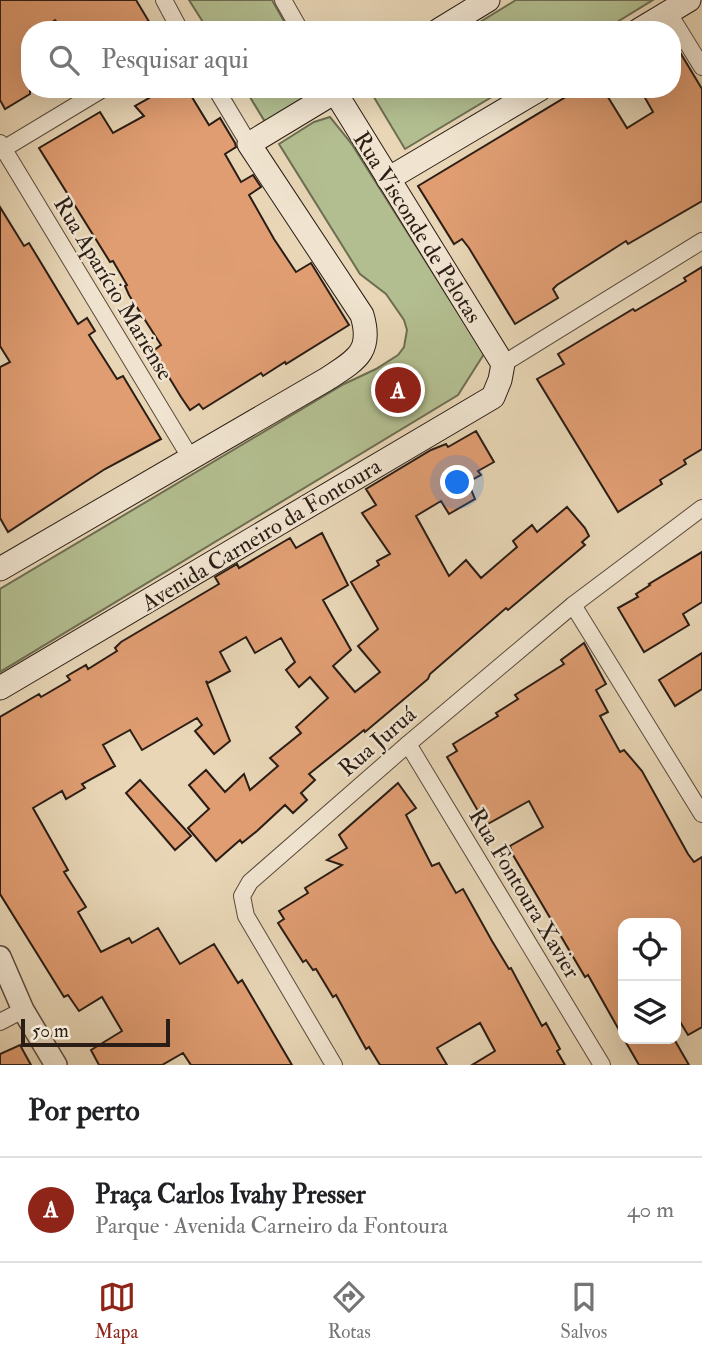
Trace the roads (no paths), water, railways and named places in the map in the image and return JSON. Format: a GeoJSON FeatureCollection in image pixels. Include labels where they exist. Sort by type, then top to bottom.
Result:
{"type":"FeatureCollection","features":[{"type":"Feature","properties":{"kind":"main road"},"geometry":{"type":"LineString","coordinates":[[454,21],[488,0]]}},
{"type":"Feature","properties":{"kind":"main road"},"geometry":{"type":"LineString","coordinates":[[654,21],[689,0]]}},
{"type":"Feature","properties":{"kind":"main road"},"geometry":{"type":"LineString","coordinates":[[1,567],[327,379],[352,363],[363,350],[368,334],[362,315],[249,145],[323,98]]}},
{"type":"Feature","properties":{"kind":"main road","name":"Rua Visconde de Pelotas"},"geometry":{"type":"LineString","coordinates":[[341,98],[388,180],[503,364]]}},
{"type":"Feature","properties":{"kind":"main road"},"geometry":{"type":"LineString","coordinates":[[388,180],[525,98]]}},
{"type":"Feature","properties":{"kind":"main road","name":"Avenida Carneiro da Fontoura"},"geometry":{"type":"LineString","coordinates":[[0,688],[493,397],[503,364]]}},
{"type":"Feature","properties":{"kind":"street"},"geometry":{"type":"LineString","coordinates":[[164,0],[175,21]]}},
{"type":"Feature","properties":{"kind":"street"},"geometry":{"type":"LineString","coordinates":[[283,0],[295,21]]}},
{"type":"Feature","properties":{"kind":"street"},"geometry":{"type":"LineString","coordinates":[[668,12],[674,21]]}},
{"type":"Feature","properties":{"kind":"street"},"geometry":{"type":"LineString","coordinates":[[681,33],[702,67]]}},
{"type":"Feature","properties":{"kind":"street"},"geometry":{"type":"LineString","coordinates":[[1,148],[87,98]]}},
{"type":"Feature","properties":{"kind":"street"},"geometry":{"type":"LineString","coordinates":[[221,98],[249,145]]}},
{"type":"Feature","properties":{"kind":"street","name":"Rua Aparício Mariense"},"geometry":{"type":"LineString","coordinates":[[1,148],[190,457]]}},
{"type":"Feature","properties":{"kind":"street"},"geometry":{"type":"LineString","coordinates":[[503,364],[702,241]]}},
{"type":"Feature","properties":{"kind":"street","name":"Rua Juruá"},"geometry":{"type":"LineString","coordinates":[[334,1065],[246,916],[242,896],[250,882],[573,605],[702,508]]}},
{"type":"Feature","properties":{"kind":"street"},"geometry":{"type":"LineString","coordinates":[[573,605],[702,814]]}},
{"type":"Feature","properties":{"kind":"street","name":"Rua Fontoura Xavier"},"geometry":{"type":"LineString","coordinates":[[408,744],[602,1065]]}},
{"type":"Feature","properties":{"kind":"street"},"geometry":{"type":"LineString","coordinates":[[0,957],[23,1010],[56,1065]]}},
{"type":"Feature","properties":{"kind":"street"},"geometry":{"type":"LineString","coordinates":[[0,994],[23,1010]]}},
{"type":"Feature","properties":{"kind":"street"},"geometry":{"type":"LineString","coordinates":[[0,1022],[23,1010]]}},
{"type":"Feature","properties":{"kind":"place","name":"Praça Carlos Ivahy Presser"},"geometry":{"type":"Point","coordinates":[398,390]}}]}
